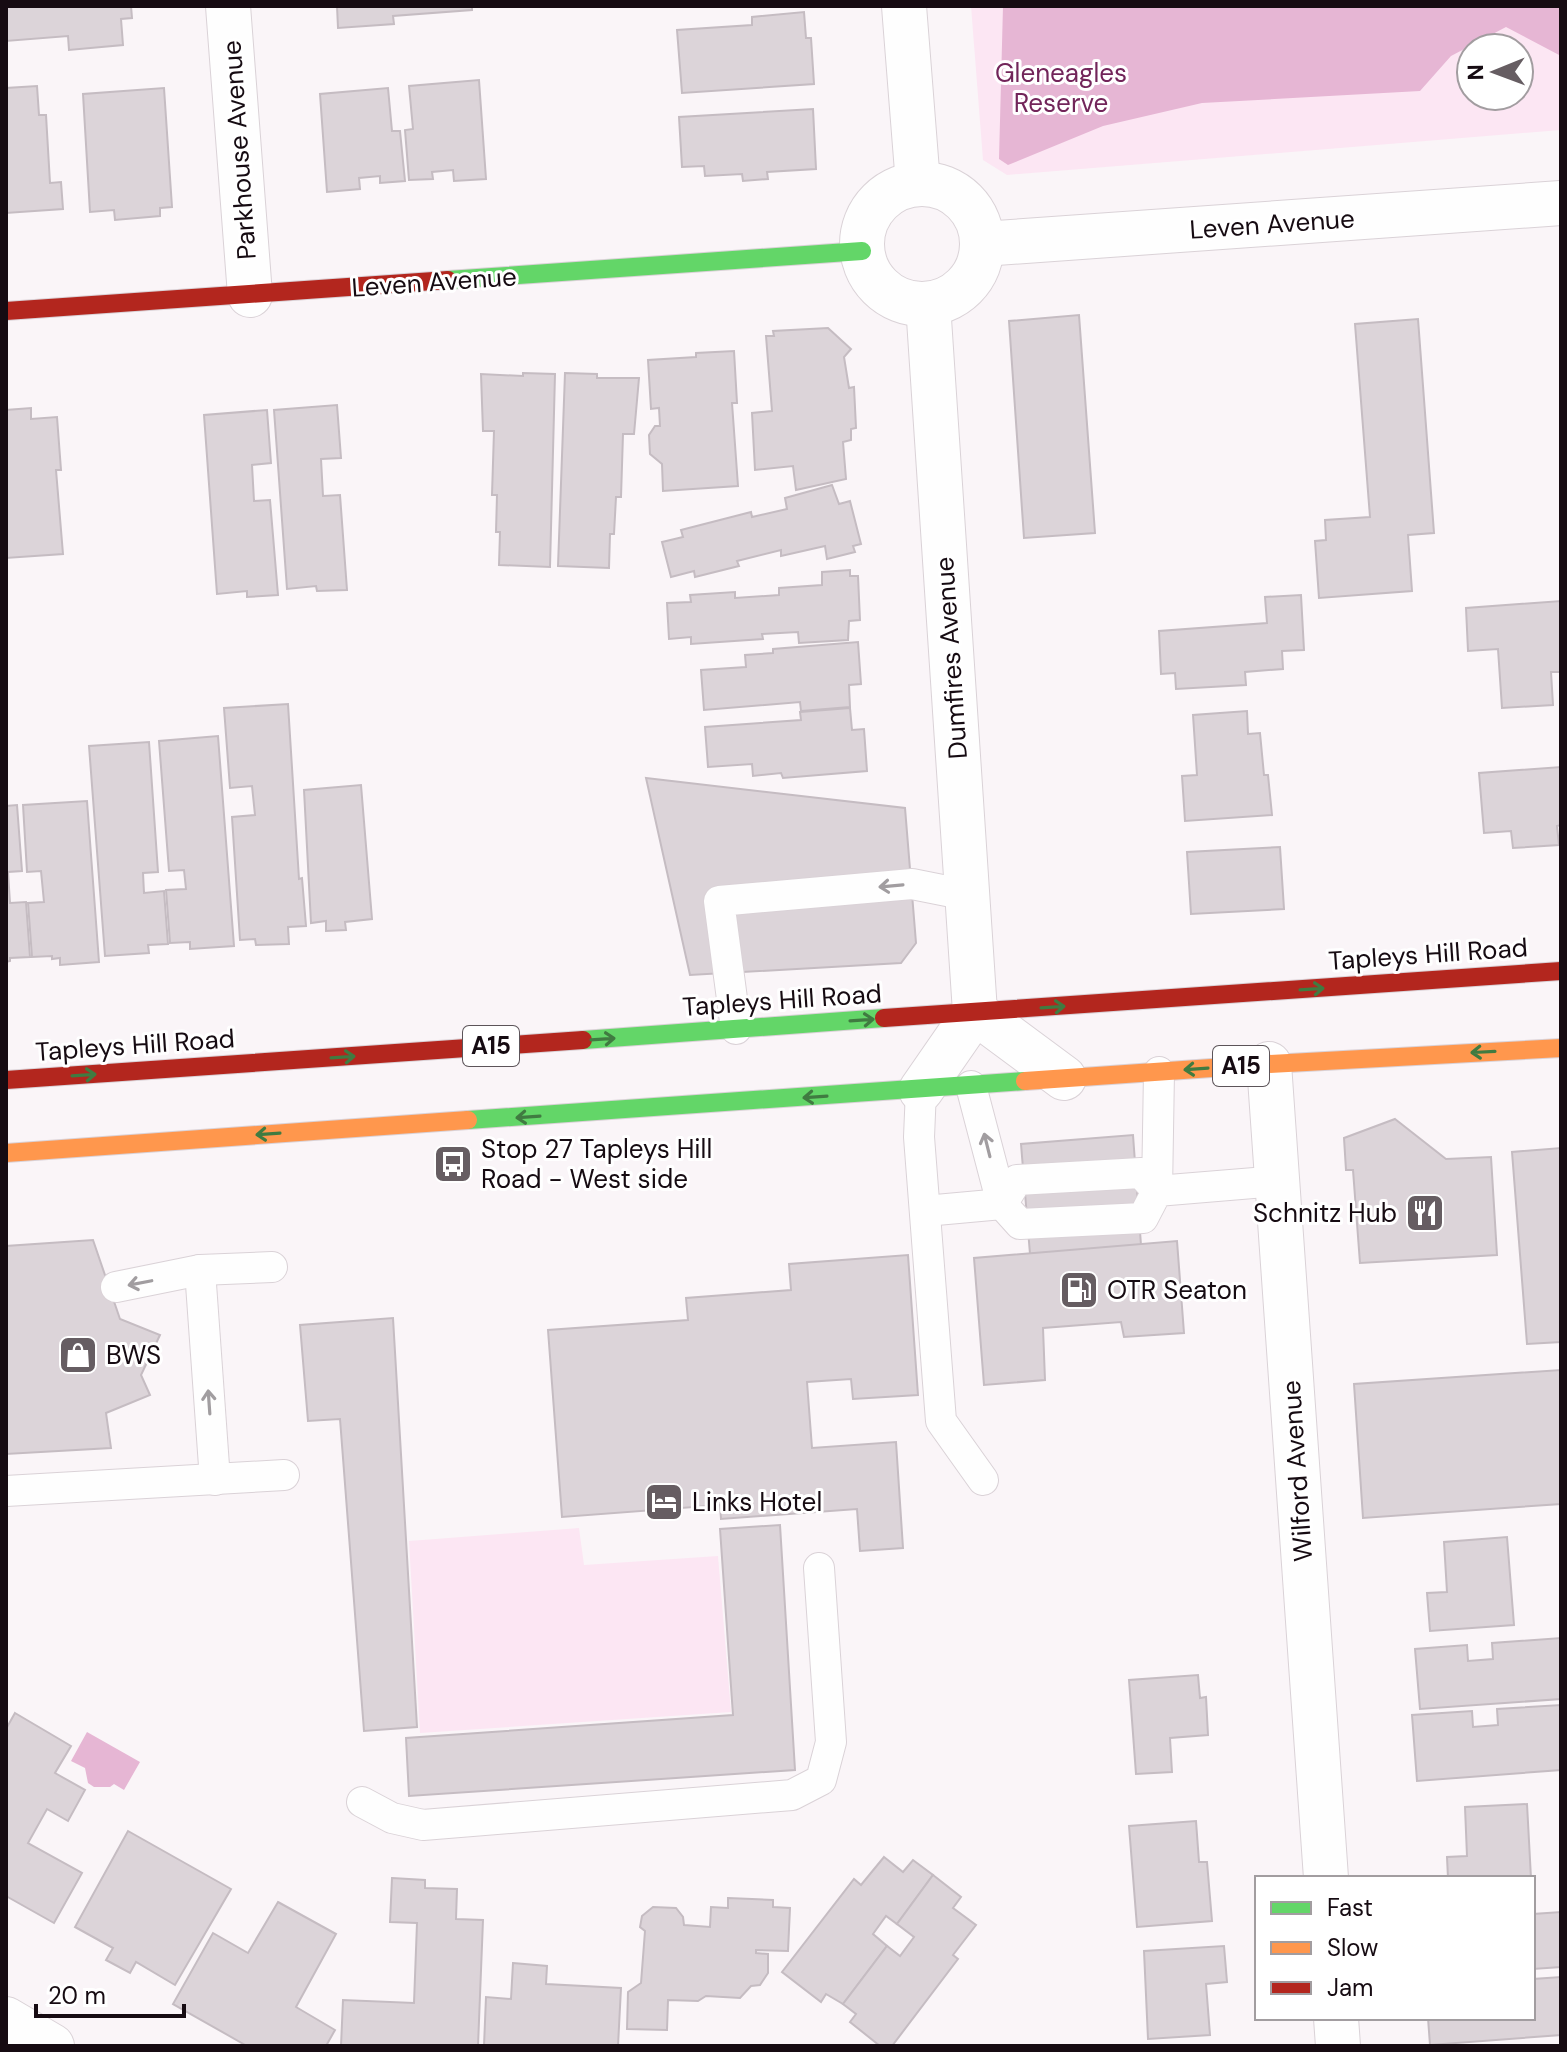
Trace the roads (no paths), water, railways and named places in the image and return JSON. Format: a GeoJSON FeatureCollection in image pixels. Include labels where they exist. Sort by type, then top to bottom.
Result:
{"type":"FeatureCollection","features":[{"type":"Feature","properties":{"kind":"main road","name":"Leven Avenue"},"geometry":{"type":"LineString","coordinates":[[6,311],[862,251]]}},
{"type":"Feature","properties":{"kind":"main road","name":"Tapleys Hill Road"},"geometry":{"type":"LineString","coordinates":[[6,1080],[1561,971]]}},
{"type":"Feature","properties":{"kind":"main road","name":"A15"},"geometry":{"type":"LineString","coordinates":[[6,1153],[1269,1064],[1561,1048]]}},
{"type":"Feature","properties":{"kind":"street","name":"Parkhouse Avenue"},"geometry":{"type":"LineString","coordinates":[[228,6],[250,295]]}},
{"type":"Feature","properties":{"kind":"street"},"geometry":{"type":"LineString","coordinates":[[904,6],[918,184]]}},
{"type":"Feature","properties":{"kind":"street"},"geometry":{"type":"LineString","coordinates":[[918,184],[938,185],[963,200],[979,224],[982,244],[980,261],[972,278],[960,291],[945,300],[928,304],[909,303],[891,296],[877,284],[867,268],[862,251],[863,231],[870,213],[883,198],[899,188],[918,184]]}},
{"type":"Feature","properties":{"kind":"street","name":"Leven Avenue"},"geometry":{"type":"LineString","coordinates":[[982,244],[1561,203]]}},
{"type":"Feature","properties":{"kind":"street","name":"Dumfires Avenue"},"geometry":{"type":"LineString","coordinates":[[928,304],[975,1012]]}},
{"type":"Feature","properties":{"kind":"street"},"geometry":{"type":"LineString","coordinates":[[921,1090],[975,1012],[1064,1078]]}},
{"type":"Feature","properties":{"kind":"street","name":"Wilford Avenue"},"geometry":{"type":"LineString","coordinates":[[1269,1064],[1326,1876]]}},
{"type":"Feature","properties":{"kind":"street"},"geometry":{"type":"LineString","coordinates":[[1336,2020],[1338,2046]]}},
{"type":"Feature","properties":{"kind":"lane"},"geometry":{"type":"LineString","coordinates":[[736,1029],[719,901],[912,884],[967,895]]}},
{"type":"Feature","properties":{"kind":"lane"},"geometry":{"type":"LineString","coordinates":[[971,1086],[1002,1204],[1020,1224],[1143,1218],[1157,1191],[1159,1072]]}},
{"type":"Feature","properties":{"kind":"lane"},"geometry":{"type":"LineString","coordinates":[[921,1090],[919,1137],[941,1421],[983,1480]]}},
{"type":"Feature","properties":{"kind":"lane"},"geometry":{"type":"LineString","coordinates":[[1002,1204],[1017,1180],[1141,1173],[1157,1191]]}},
{"type":"Feature","properties":{"kind":"lane"},"geometry":{"type":"LineString","coordinates":[[1157,1191],[1278,1181]]}},
{"type":"Feature","properties":{"kind":"lane"},"geometry":{"type":"LineString","coordinates":[[925,1211],[1002,1204]]}},
{"type":"Feature","properties":{"kind":"lane"},"geometry":{"type":"LineString","coordinates":[[116,1287],[200,1270],[272,1267]]}},
{"type":"Feature","properties":{"kind":"lane"},"geometry":{"type":"LineString","coordinates":[[200,1270],[215,1480]]}},
{"type":"Feature","properties":{"kind":"lane"},"geometry":{"type":"LineString","coordinates":[[6,1491],[284,1475]]}},
{"type":"Feature","properties":{"kind":"lane"},"geometry":{"type":"LineString","coordinates":[[362,1802],[392,1818],[423,1825],[792,1795],[821,1780],[831,1742],[819,1568]]}},
{"type":"Feature","properties":{"kind":"place","name":"Stop 27 Tapleys Hill Road - West side"},"geometry":{"type":"Point","coordinates":[453,1164]}},
{"type":"Feature","properties":{"kind":"place","name":"Schnitz Hub"},"geometry":{"type":"Point","coordinates":[1425,1213]}},
{"type":"Feature","properties":{"kind":"place","name":"OTR Seaton"},"geometry":{"type":"Point","coordinates":[1079,1290]}},
{"type":"Feature","properties":{"kind":"place","name":"BWS"},"geometry":{"type":"Point","coordinates":[78,1355]}},
{"type":"Feature","properties":{"kind":"place","name":"Links Hotel"},"geometry":{"type":"Point","coordinates":[664,1502]}},
{"type":"Feature","properties":{"kind":"park label","name":"Gleneagles Reserve"},"geometry":{"type":"Point","coordinates":[1061,88]}}]}
